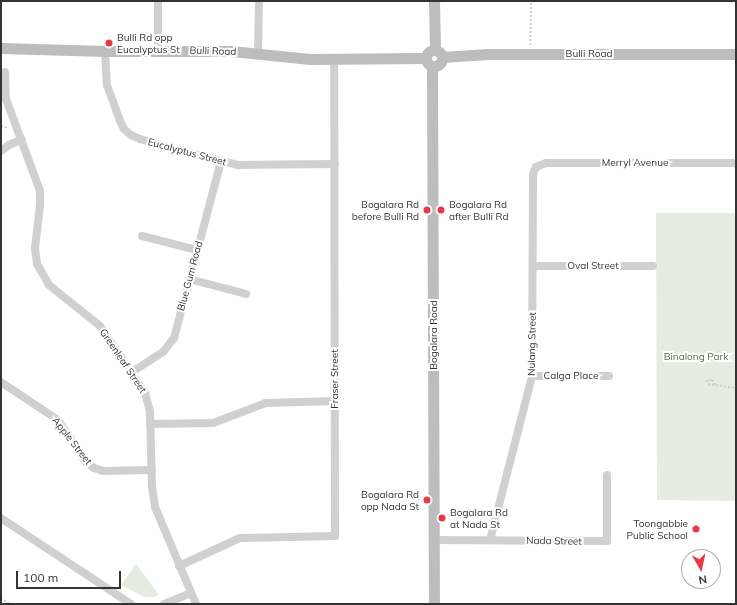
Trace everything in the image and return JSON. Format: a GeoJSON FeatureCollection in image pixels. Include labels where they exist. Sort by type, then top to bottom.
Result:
{"type":"FeatureCollection","features":[{"type":"Feature","properties":{"kind":"street"},"geometry":{"type":"LineString","coordinates":[[158,1],[158,50]]}},
{"type":"Feature","properties":{"kind":"street"},"geometry":{"type":"LineString","coordinates":[[258,53],[259,1]]}},
{"type":"Feature","properties":{"kind":"street"},"geometry":{"type":"LineString","coordinates":[[429,62],[428,52],[439,53],[434,1]]}},
{"type":"Feature","properties":{"kind":"street","name":"Bulli Road"},"geometry":{"type":"LineString","coordinates":[[1,48],[105,51],[226,51],[258,53],[303,59],[429,62]]}},
{"type":"Feature","properties":{"kind":"street","name":"Eucalyptus Street"},"geometry":{"type":"LineString","coordinates":[[105,51],[106,85],[124,129],[140,139],[221,161],[238,164],[335,164]]}},
{"type":"Feature","properties":{"kind":"street","name":"Bulli Road"},"geometry":{"type":"LineString","coordinates":[[439,53],[736,54]]}},
{"type":"Feature","properties":{"kind":"street","name":"Fraser Street"},"geometry":{"type":"LineString","coordinates":[[179,566],[240,538],[335,536],[334,60]]}},
{"type":"Feature","properties":{"kind":"street","name":"Bogalara Road"},"geometry":{"type":"LineString","coordinates":[[429,62],[434,604]]}},
{"type":"Feature","properties":{"kind":"street","name":"Greenleaf Street"},"geometry":{"type":"LineString","coordinates":[[4,72],[6,99],[40,191],[40,205],[35,248],[40,272],[55,290],[100,326],[148,398],[155,507],[196,604]]}},
{"type":"Feature","properties":{"kind":"street"},"geometry":{"type":"LineString","coordinates":[[1,151],[9,144],[22,139]]}},
{"type":"Feature","properties":{"kind":"street","name":"Blue Gum Road"},"geometry":{"type":"LineString","coordinates":[[132,372],[163,352],[174,338],[221,161]]}},
{"type":"Feature","properties":{"kind":"street","name":"Merryl Avenue"},"geometry":{"type":"LineString","coordinates":[[536,168],[546,163],[736,163]]}},
{"type":"Feature","properties":{"kind":"street","name":"Nulang Street"},"geometry":{"type":"LineString","coordinates":[[490,540],[532,376],[533,174],[536,168]]}},
{"type":"Feature","properties":{"kind":"street"},"geometry":{"type":"LineString","coordinates":[[142,236],[197,250]]}},
{"type":"Feature","properties":{"kind":"street","name":"Oval Street"},"geometry":{"type":"LineString","coordinates":[[533,266],[653,266]]}},
{"type":"Feature","properties":{"kind":"street"},"geometry":{"type":"LineString","coordinates":[[189,279],[246,294]]}},
{"type":"Feature","properties":{"kind":"street","name":"Calga Place"},"geometry":{"type":"LineString","coordinates":[[532,376],[609,376]]}},
{"type":"Feature","properties":{"kind":"street","name":"Apple Street"},"geometry":{"type":"LineString","coordinates":[[1,382],[58,420],[85,461],[94,468],[104,471],[152,470]]}},
{"type":"Feature","properties":{"kind":"street"},"geometry":{"type":"LineString","coordinates":[[150,424],[213,424],[266,403],[335,402]]}},
{"type":"Feature","properties":{"kind":"street","name":"Nada Street"},"geometry":{"type":"LineString","coordinates":[[434,540],[607,541],[607,475]]}},
{"type":"Feature","properties":{"kind":"street"},"geometry":{"type":"LineString","coordinates":[[1,518],[131,604]]}},
{"type":"Feature","properties":{"kind":"street"},"geometry":{"type":"LineString","coordinates":[[164,604],[192,593]]}},
{"type":"Feature","properties":{"kind":"path"},"geometry":{"type":"LineString","coordinates":[[530,45],[531,1]]}},
{"type":"Feature","properties":{"kind":"path"},"geometry":{"type":"LineString","coordinates":[[1,126],[10,128]]}},
{"type":"Feature","properties":{"kind":"path"},"geometry":{"type":"LineString","coordinates":[[715,385],[736,388]]}},
{"type":"Feature","properties":{"kind":"path"},"geometry":{"type":"LineString","coordinates":[[1,598],[10,604]]}},
{"type":"Feature","properties":{"kind":"green space","name":"Binalong Park"},"geometry":{"type":"Polygon","coordinates":[[[656,213],[736,213],[736,501],[657,500],[656,213]]]}},
{"type":"Feature","properties":{"kind":"green space"},"geometry":{"type":"Polygon","coordinates":[[[136,564],[159,595],[144,597],[121,585],[136,564]]]}},
{"type":"Feature","properties":{"kind":"place","name":"Bulli Rd opp Eucalyptus St"},"geometry":{"type":"Point","coordinates":[109,43]}},
{"type":"Feature","properties":{"kind":"place","name":"Bogalara Rd before Bulli Rd"},"geometry":{"type":"Point","coordinates":[427,210]}},
{"type":"Feature","properties":{"kind":"place","name":"Bogalara Rd after Bulli Rd"},"geometry":{"type":"Point","coordinates":[441,210]}},
{"type":"Feature","properties":{"kind":"place","name":"Bogalara Rd opp Nada St"},"geometry":{"type":"Point","coordinates":[427,500]}},
{"type":"Feature","properties":{"kind":"place","name":"Bogalara Rd at Nada St"},"geometry":{"type":"Point","coordinates":[442,518]}},
{"type":"Feature","properties":{"kind":"place","name":"Toongabbie Public School"},"geometry":{"type":"Point","coordinates":[696,529]}}]}
